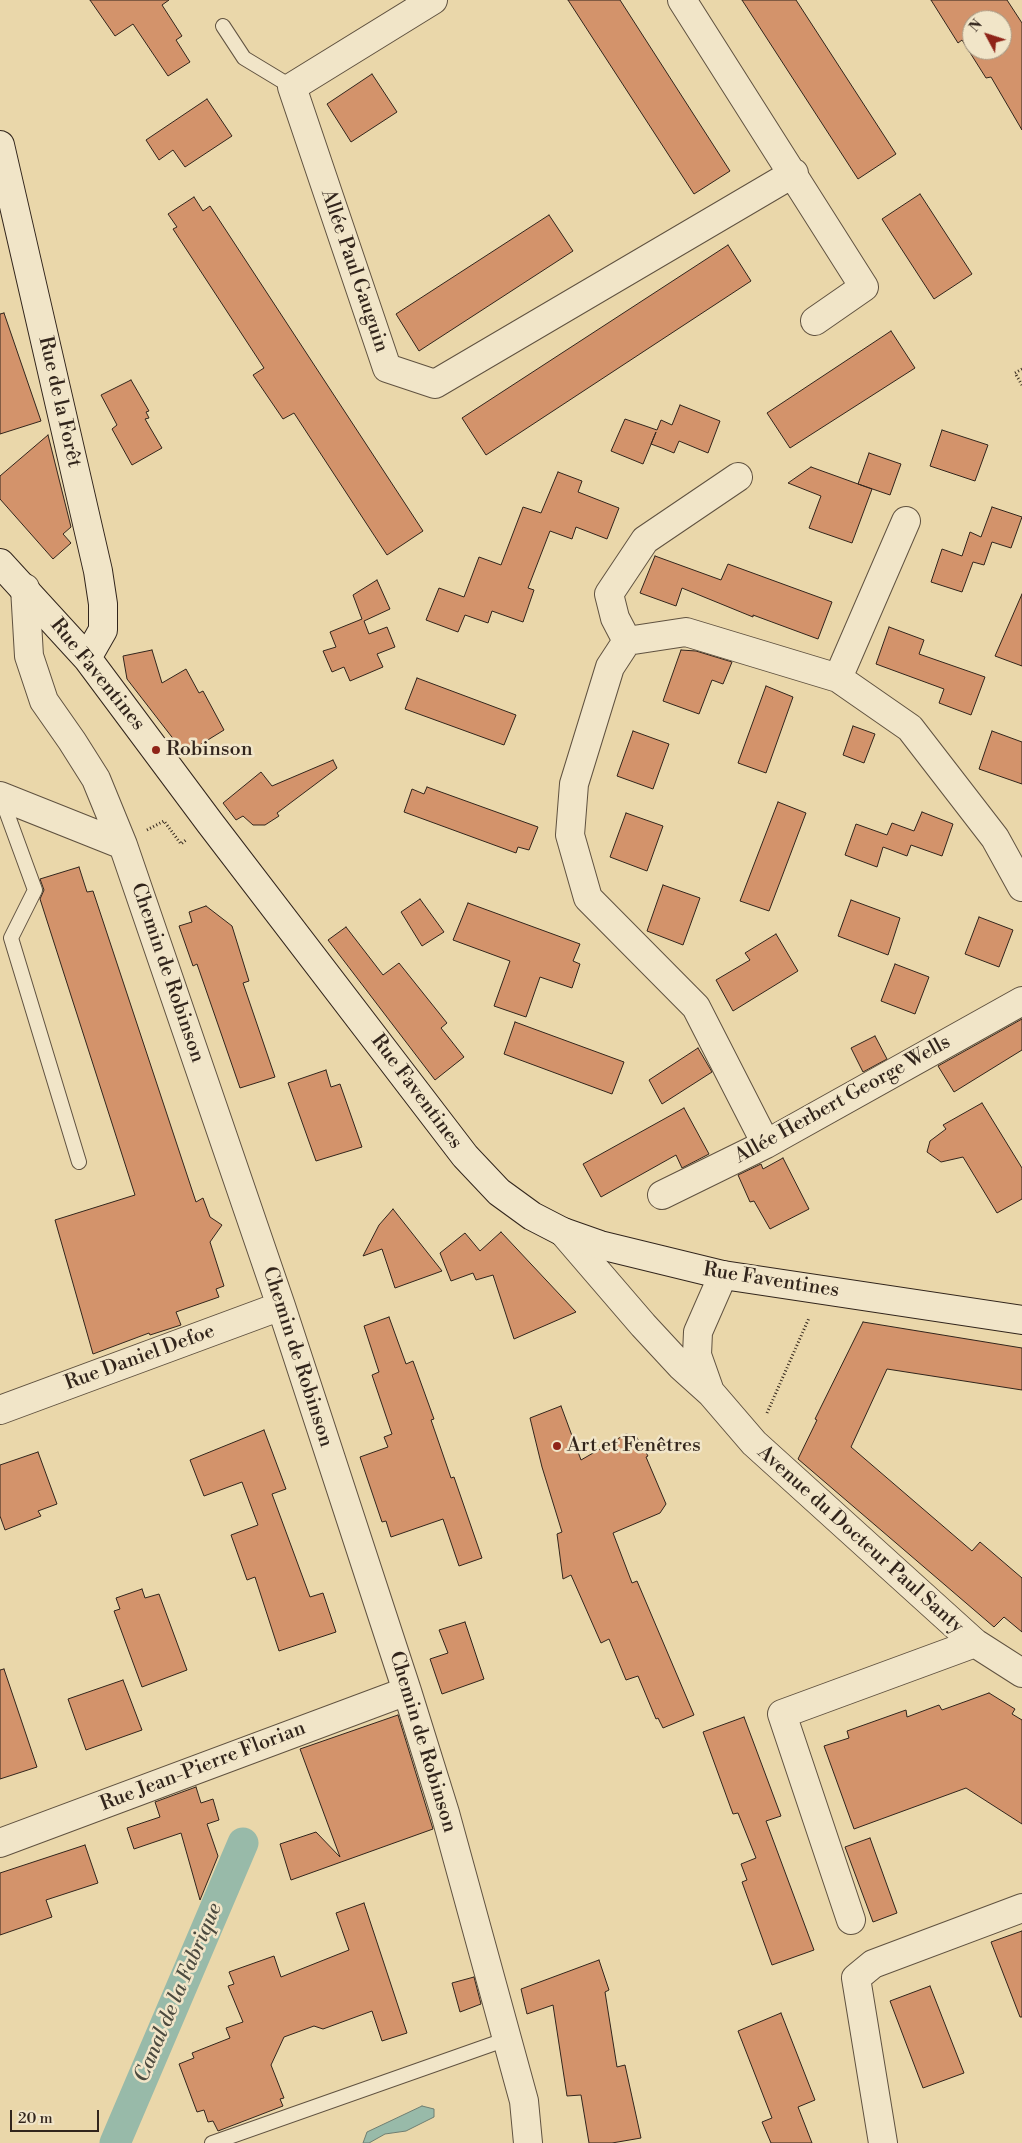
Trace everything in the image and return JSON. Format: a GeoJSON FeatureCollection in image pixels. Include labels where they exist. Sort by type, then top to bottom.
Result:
{"type":"FeatureCollection","features":[{"type":"Feature","properties":{"kind":"street"},"geometry":{"type":"LineString","coordinates":[[292,87],[433,0]]}},
{"type":"Feature","properties":{"kind":"street"},"geometry":{"type":"LineString","coordinates":[[682,0],[794,173],[864,286],[815,321]]}},
{"type":"Feature","properties":{"kind":"street","name":"Allée Paul Gauguin"},"geometry":{"type":"LineString","coordinates":[[292,87],[387,368],[435,384],[794,173]]}},
{"type":"Feature","properties":{"kind":"street","name":"Rue de la Forêt"},"geometry":{"type":"LineString","coordinates":[[0,145],[98,571],[103,604],[103,630],[87,658]]}},
{"type":"Feature","properties":{"kind":"street"},"geometry":{"type":"LineString","coordinates":[[627,641],[615,618],[609,594],[645,540],[738,477]]}},
{"type":"Feature","properties":{"kind":"street"},"geometry":{"type":"LineString","coordinates":[[838,678],[906,521]]}},
{"type":"Feature","properties":{"kind":"street","name":"Rue Faventines"},"geometry":{"type":"LineString","coordinates":[[0,563],[25,588],[87,658],[210,823],[465,1156],[499,1192],[532,1216],[563,1232],[600,1245],[723,1275],[1022,1320]]}},
{"type":"Feature","properties":{"kind":"street","name":"Chemin de Robinson"},"geometry":{"type":"LineString","coordinates":[[25,588],[30,656],[44,701],[72,740],[96,779],[123,844],[281,1306],[407,1691],[445,1813],[524,2101],[528,2143]]}},
{"type":"Feature","properties":{"kind":"street"},"geometry":{"type":"LineString","coordinates":[[766,1144],[696,1007],[588,898],[570,835],[574,784],[610,667],[627,641],[686,632],[838,678],[910,728],[995,838],[1022,887]]}},
{"type":"Feature","properties":{"kind":"street"},"geometry":{"type":"LineString","coordinates":[[0,796],[123,844]]}},
{"type":"Feature","properties":{"kind":"street","name":"Allée Herbert George Wells"},"geometry":{"type":"LineString","coordinates":[[662,1195],[766,1144],[1022,1001]]}},
{"type":"Feature","properties":{"kind":"street","name":"Avenue du Docteur Paul Santy"},"geometry":{"type":"LineString","coordinates":[[563,1232],[643,1325],[681,1366],[711,1392],[754,1443],[975,1643],[1022,1673]]}},
{"type":"Feature","properties":{"kind":"street","name":"Avenue du Docteur Paul Santy"},"geometry":{"type":"LineString","coordinates":[[711,1392],[697,1355],[698,1332],[723,1275]]}},
{"type":"Feature","properties":{"kind":"street","name":"Rue Daniel Defoe"},"geometry":{"type":"LineString","coordinates":[[0,1410],[281,1306]]}},
{"type":"Feature","properties":{"kind":"street"},"geometry":{"type":"LineString","coordinates":[[852,1920],[782,1714],[975,1643]]}},
{"type":"Feature","properties":{"kind":"street","name":"Rue Jean-Pierre Florian"},"geometry":{"type":"LineString","coordinates":[[0,1843],[407,1691]]}},
{"type":"Feature","properties":{"kind":"street"},"geometry":{"type":"LineString","coordinates":[[883,2143],[856,1978],[873,1964],[1022,1908]]}},
{"type":"Feature","properties":{"kind":"lane"},"geometry":{"type":"LineString","coordinates":[[223,26],[244,58],[292,87]]}},
{"type":"Feature","properties":{"kind":"lane"},"geometry":{"type":"LineString","coordinates":[[0,796],[35,890],[11,938],[79,1162]]}},
{"type":"Feature","properties":{"kind":"lane"},"geometry":{"type":"LineString","coordinates":[[212,2143],[507,2039]]}},
{"type":"Feature","properties":{"kind":"path"},"geometry":{"type":"LineString","coordinates":[[1022,369],[1015,373],[1022,385]]}},
{"type":"Feature","properties":{"kind":"path"},"geometry":{"type":"LineString","coordinates":[[123,844],[164,821],[181,844],[210,823]]}},
{"type":"Feature","properties":{"kind":"path"},"geometry":{"type":"LineString","coordinates":[[765,1416],[796,1346]]}},
{"type":"Feature","properties":{"kind":"shaded area"},"geometry":{"type":"Polygon","coordinates":[[[422,2106],[434,2109],[434,2117],[406,2131],[385,2134],[369,2143],[363,2143],[367,2132],[422,2106]]]}},
{"type":"Feature","properties":{"kind":"building"},"geometry":{"type":"Polygon","coordinates":[[[90,0],[169,0],[162,5],[182,36],[176,40],[190,62],[168,76],[133,24],[115,36],[90,0]]]}},
{"type":"Feature","properties":{"kind":"building"},"geometry":{"type":"Polygon","coordinates":[[[568,0],[620,0],[730,171],[694,194],[568,0]]]}},
{"type":"Feature","properties":{"kind":"building"},"geometry":{"type":"Polygon","coordinates":[[[742,0],[796,0],[896,154],[858,179],[742,0]]]}},
{"type":"Feature","properties":{"kind":"building"},"geometry":{"type":"Polygon","coordinates":[[[931,0],[1007,0],[1022,23],[1022,130],[991,77],[986,78],[975,60],[1012,60],[1012,10],[962,10],[962,40],[958,43],[931,0]]]}},
{"type":"Feature","properties":{"kind":"building"},"geometry":{"type":"Polygon","coordinates":[[[372,74],[397,112],[351,142],[327,104],[372,74]]]}},
{"type":"Feature","properties":{"kind":"building"},"geometry":{"type":"Polygon","coordinates":[[[207,99],[232,136],[185,167],[173,150],[159,160],[146,140],[207,99]]]}},
{"type":"Feature","properties":{"kind":"building"},"geometry":{"type":"Polygon","coordinates":[[[920,194],[972,274],[934,299],[882,219],[920,194]]]}},
{"type":"Feature","properties":{"kind":"building"},"geometry":{"type":"Polygon","coordinates":[[[194,197],[203,211],[210,206],[423,531],[387,555],[294,413],[283,419],[253,375],[264,368],[173,229],[177,227],[168,214],[194,197]]]}},
{"type":"Feature","properties":{"kind":"building"},"geometry":{"type":"Polygon","coordinates":[[[549,215],[573,251],[419,351],[396,314],[549,215]]]}},
{"type":"Feature","properties":{"kind":"building"},"geometry":{"type":"Polygon","coordinates":[[[728,245],[751,281],[486,455],[462,418],[728,245]]]}},
{"type":"Feature","properties":{"kind":"building"},"geometry":{"type":"Polygon","coordinates":[[[4,313],[41,421],[0,434],[0,314],[4,313]]]}},
{"type":"Feature","properties":{"kind":"building"},"geometry":{"type":"Polygon","coordinates":[[[891,331],[915,368],[790,448],[767,413],[891,331]]]}},
{"type":"Feature","properties":{"kind":"building"},"geometry":{"type":"Polygon","coordinates":[[[131,380],[149,411],[146,412],[149,418],[145,419],[162,448],[132,465],[112,429],[117,425],[101,395],[131,380]]]}},
{"type":"Feature","properties":{"kind":"building"},"geometry":{"type":"Polygon","coordinates":[[[680,405],[720,421],[708,453],[679,441],[674,453],[651,444],[643,464],[611,451],[625,419],[657,430],[661,420],[672,425],[680,405]]]}},
{"type":"Feature","properties":{"kind":"building"},"geometry":{"type":"Polygon","coordinates":[[[942,430],[988,445],[975,481],[930,466],[942,430]]]}},
{"type":"Feature","properties":{"kind":"building"},"geometry":{"type":"Polygon","coordinates":[[[48,435],[71,527],[63,534],[71,543],[53,559],[0,499],[0,476],[48,435]]]}},
{"type":"Feature","properties":{"kind":"building"},"geometry":{"type":"Polygon","coordinates":[[[869,453],[901,464],[890,495],[858,484],[869,453]]]}},
{"type":"Feature","properties":{"kind":"building"},"geometry":{"type":"Polygon","coordinates":[[[811,467],[872,489],[852,543],[809,528],[821,496],[788,483],[811,467]]]}},
{"type":"Feature","properties":{"kind":"building"},"geometry":{"type":"Polygon","coordinates":[[[558,472],[582,481],[578,492],[619,508],[607,539],[576,527],[572,539],[550,531],[528,588],[534,590],[523,622],[492,611],[488,623],[465,615],[458,632],[426,620],[439,588],[464,597],[479,557],[501,565],[523,507],[541,513],[558,472]]]}},
{"type":"Feature","properties":{"kind":"building"},"geometry":{"type":"Polygon","coordinates":[[[992,507],[1022,517],[1011,548],[992,542],[984,565],[973,562],[962,592],[931,582],[942,549],[962,556],[970,532],[981,537],[992,507]]]}},
{"type":"Feature","properties":{"kind":"building"},"geometry":{"type":"Polygon","coordinates":[[[655,556],[721,580],[728,564],[832,602],[818,639],[753,615],[753,617],[682,588],[676,606],[640,593],[655,556]]]}},
{"type":"Feature","properties":{"kind":"building"},"geometry":{"type":"Polygon","coordinates":[[[377,580],[390,609],[364,621],[369,634],[387,627],[395,647],[377,654],[383,667],[350,681],[344,667],[332,672],[323,651],[336,647],[330,632],[362,619],[353,595],[377,580]]]}},
{"type":"Feature","properties":{"kind":"building"},"geometry":{"type":"Polygon","coordinates":[[[1022,594],[1022,666],[995,656],[1022,594]]]}},
{"type":"Feature","properties":{"kind":"building"},"geometry":{"type":"Polygon","coordinates":[[[889,627],[924,640],[919,654],[985,677],[971,715],[939,703],[944,689],[876,664],[889,627]]]}},
{"type":"Feature","properties":{"kind":"building"},"geometry":{"type":"Polygon","coordinates":[[[152,650],[162,683],[186,669],[199,693],[203,691],[224,730],[185,754],[127,679],[123,656],[152,650]]]}},
{"type":"Feature","properties":{"kind":"building"},"geometry":{"type":"Polygon","coordinates":[[[681,650],[696,651],[732,662],[723,684],[712,680],[699,714],[663,701],[681,650]]]}},
{"type":"Feature","properties":{"kind":"building"},"geometry":{"type":"Polygon","coordinates":[[[417,678],[516,715],[504,745],[405,709],[417,678]]]}},
{"type":"Feature","properties":{"kind":"building"},"geometry":{"type":"Polygon","coordinates":[[[766,686],[793,697],[766,773],[738,763],[766,686]]]}},
{"type":"Feature","properties":{"kind":"building"},"geometry":{"type":"Polygon","coordinates":[[[853,726],[875,734],[864,763],[843,755],[853,726]]]}},
{"type":"Feature","properties":{"kind":"building"},"geometry":{"type":"Polygon","coordinates":[[[633,731],[669,744],[653,789],[617,776],[633,731]]]}},
{"type":"Feature","properties":{"kind":"building"},"geometry":{"type":"Polygon","coordinates":[[[992,731],[1022,742],[1022,784],[979,769],[992,731]]]}},
{"type":"Feature","properties":{"kind":"building"},"geometry":{"type":"Polygon","coordinates":[[[333,760],[337,768],[277,813],[279,816],[265,825],[253,825],[243,816],[236,820],[223,803],[261,772],[272,786],[333,760]]]}},
{"type":"Feature","properties":{"kind":"building"},"geometry":{"type":"Polygon","coordinates":[[[427,787],[538,827],[529,850],[518,847],[516,853],[404,812],[412,789],[424,794],[427,787]]]}},
{"type":"Feature","properties":{"kind":"building"},"geometry":{"type":"Polygon","coordinates":[[[778,802],[806,813],[769,911],[740,901],[778,802]]]}},
{"type":"Feature","properties":{"kind":"building"},"geometry":{"type":"Polygon","coordinates":[[[922,812],[953,824],[942,856],[911,845],[907,856],[883,847],[877,867],[845,855],[856,824],[887,835],[892,823],[914,831],[922,812]]]}},
{"type":"Feature","properties":{"kind":"building"},"geometry":{"type":"Polygon","coordinates":[[[626,813],[663,826],[647,871],[610,857],[626,813]]]}},
{"type":"Feature","properties":{"kind":"building"},"geometry":{"type":"Polygon","coordinates":[[[79,867],[87,892],[93,891],[196,1202],[203,1198],[210,1217],[222,1225],[210,1242],[224,1286],[216,1289],[219,1297],[176,1312],[181,1325],[150,1335],[149,1333],[93,1354],[55,1220],[135,1195],[40,899],[44,890],[40,879],[79,867]]]}},
{"type":"Feature","properties":{"kind":"building"},"geometry":{"type":"Polygon","coordinates":[[[663,885],[700,898],[683,945],[647,931],[663,885]]]}},
{"type":"Feature","properties":{"kind":"building"},"geometry":{"type":"Polygon","coordinates":[[[420,899],[444,932],[422,946],[401,912],[420,899]]]}},
{"type":"Feature","properties":{"kind":"building"},"geometry":{"type":"Polygon","coordinates":[[[851,900],[900,918],[888,955],[838,936],[851,900]]]}},
{"type":"Feature","properties":{"kind":"building"},"geometry":{"type":"Polygon","coordinates":[[[468,903],[580,944],[573,961],[580,964],[572,988],[540,977],[526,1017],[494,1006],[510,961],[453,940],[468,903]]]}},
{"type":"Feature","properties":{"kind":"building"},"geometry":{"type":"Polygon","coordinates":[[[206,906],[232,926],[249,981],[243,983],[275,1077],[240,1088],[197,964],[193,966],[179,926],[192,922],[189,912],[206,906]]]}},
{"type":"Feature","properties":{"kind":"building"},"geometry":{"type":"Polygon","coordinates":[[[979,917],[1013,930],[999,967],[965,954],[979,917]]]}},
{"type":"Feature","properties":{"kind":"building"},"geometry":{"type":"Polygon","coordinates":[[[346,927],[383,975],[399,963],[447,1023],[441,1028],[464,1057],[435,1080],[328,940],[346,927]]]}},
{"type":"Feature","properties":{"kind":"building"},"geometry":{"type":"Polygon","coordinates":[[[776,934],[798,971],[733,1011],[716,980],[750,960],[745,953],[776,934]]]}},
{"type":"Feature","properties":{"kind":"building"},"geometry":{"type":"Polygon","coordinates":[[[895,964],[929,977],[915,1014],[881,1001],[895,964]]]}},
{"type":"Feature","properties":{"kind":"building"},"geometry":{"type":"Polygon","coordinates":[[[1022,1019],[1022,1050],[954,1092],[938,1066],[1022,1019]]]}},
{"type":"Feature","properties":{"kind":"building"},"geometry":{"type":"Polygon","coordinates":[[[515,1022],[624,1062],[612,1094],[504,1054],[515,1022]]]}},
{"type":"Feature","properties":{"kind":"building"},"geometry":{"type":"Polygon","coordinates":[[[875,1036],[887,1059],[863,1072],[851,1048],[875,1036]]]}},
{"type":"Feature","properties":{"kind":"building"},"geometry":{"type":"Polygon","coordinates":[[[698,1048],[712,1072],[662,1104],[649,1080],[698,1048]]]}},
{"type":"Feature","properties":{"kind":"building"},"geometry":{"type":"Polygon","coordinates":[[[326,1070],[331,1087],[340,1084],[362,1147],[316,1161],[288,1083],[326,1070]]]}},
{"type":"Feature","properties":{"kind":"building"},"geometry":{"type":"Polygon","coordinates":[[[982,1103],[1022,1168],[1022,1199],[997,1213],[963,1157],[941,1162],[927,1152],[930,1141],[946,1129],[943,1125],[982,1103]]]}},
{"type":"Feature","properties":{"kind":"building"},"geometry":{"type":"Polygon","coordinates":[[[684,1108],[709,1154],[682,1168],[676,1155],[601,1197],[583,1164],[684,1108]]]}},
{"type":"Feature","properties":{"kind":"building"},"geometry":{"type":"Polygon","coordinates":[[[783,1158],[809,1209],[770,1229],[754,1201],[750,1202],[738,1175],[761,1164],[763,1169],[783,1158]]]}},
{"type":"Feature","properties":{"kind":"building"},"geometry":{"type":"Polygon","coordinates":[[[393,1209],[442,1271],[395,1288],[382,1249],[363,1256],[379,1225],[393,1209]]]}},
{"type":"Feature","properties":{"kind":"building"},"geometry":{"type":"Polygon","coordinates":[[[501,1232],[576,1312],[514,1339],[493,1275],[476,1280],[473,1273],[451,1281],[440,1253],[465,1233],[480,1251],[501,1232]]]}},
{"type":"Feature","properties":{"kind":"building"},"geometry":{"type":"Polygon","coordinates":[[[389,1317],[406,1364],[413,1361],[434,1419],[431,1420],[451,1478],[454,1477],[482,1558],[459,1566],[443,1519],[391,1537],[386,1521],[382,1522],[360,1457],[388,1447],[384,1437],[392,1434],[372,1375],[379,1372],[364,1326],[389,1317]]]}},
{"type":"Feature","properties":{"kind":"building"},"geometry":{"type":"Polygon","coordinates":[[[863,1322],[1022,1348],[1022,1390],[887,1369],[851,1447],[972,1551],[980,1542],[1022,1578],[1022,1632],[1004,1617],[994,1627],[798,1459],[817,1420],[815,1419],[863,1322]]]}},
{"type":"Feature","properties":{"kind":"building"},"geometry":{"type":"Polygon","coordinates":[[[561,1406],[581,1460],[626,1434],[636,1436],[648,1456],[646,1457],[666,1504],[660,1513],[613,1533],[632,1583],[637,1581],[694,1715],[663,1728],[658,1718],[656,1719],[638,1676],[626,1680],[609,1639],[601,1643],[571,1575],[563,1579],[557,1534],[562,1532],[542,1467],[530,1418],[561,1406]]]}},
{"type":"Feature","properties":{"kind":"building"},"geometry":{"type":"Polygon","coordinates":[[[264,1430],[286,1489],[272,1494],[310,1597],[323,1593],[336,1632],[279,1651],[255,1577],[247,1580],[231,1535],[258,1525],[242,1482],[204,1496],[190,1460],[264,1430]]]}},
{"type":"Feature","properties":{"kind":"building"},"geometry":{"type":"Polygon","coordinates":[[[38,1452],[57,1504],[38,1511],[41,1516],[5,1530],[0,1516],[0,1465],[38,1452]]]}},
{"type":"Feature","properties":{"kind":"building"},"geometry":{"type":"Polygon","coordinates":[[[142,1589],[145,1598],[159,1594],[187,1670],[142,1687],[114,1611],[120,1609],[116,1598],[142,1589]]]}},
{"type":"Feature","properties":{"kind":"building"},"geometry":{"type":"Polygon","coordinates":[[[465,1622],[484,1679],[442,1694],[430,1659],[448,1653],[439,1630],[465,1622]]]}},
{"type":"Feature","properties":{"kind":"building"},"geometry":{"type":"Polygon","coordinates":[[[4,1669],[37,1767],[0,1779],[0,1670],[4,1669]]]}},
{"type":"Feature","properties":{"kind":"building"},"geometry":{"type":"Polygon","coordinates":[[[123,1680],[142,1730],[86,1750],[68,1699],[123,1680]]]}},
{"type":"Feature","properties":{"kind":"building"},"geometry":{"type":"Polygon","coordinates":[[[989,1693],[1015,1709],[1012,1714],[1022,1720],[1022,1824],[966,1788],[854,1829],[824,1746],[849,1738],[847,1731],[906,1710],[907,1717],[939,1705],[942,1710],[989,1693]]]}},
{"type":"Feature","properties":{"kind":"building"},"geometry":{"type":"Polygon","coordinates":[[[398,1715],[433,1829],[291,1880],[280,1844],[316,1832],[340,1857],[300,1749],[398,1715]]]}},
{"type":"Feature","properties":{"kind":"building"},"geometry":{"type":"Polygon","coordinates":[[[744,1717],[781,1816],[766,1821],[814,1950],[772,1965],[742,1882],[747,1880],[741,1864],[756,1858],[738,1813],[733,1814],[703,1732],[744,1717]]]}},
{"type":"Feature","properties":{"kind":"building"},"geometry":{"type":"Polygon","coordinates":[[[196,1787],[201,1803],[213,1799],[219,1820],[207,1824],[218,1856],[200,1900],[181,1833],[134,1849],[127,1828],[160,1817],[155,1802],[196,1787]]]}},
{"type":"Feature","properties":{"kind":"building"},"geometry":{"type":"Polygon","coordinates":[[[870,1838],[897,1913],[873,1922],[845,1847],[870,1838]]]}},
{"type":"Feature","properties":{"kind":"building"},"geometry":{"type":"Polygon","coordinates":[[[85,1845],[98,1883],[46,1900],[52,1917],[0,1935],[0,1873],[85,1845]]]}},
{"type":"Feature","properties":{"kind":"building"},"geometry":{"type":"Polygon","coordinates":[[[364,1903],[407,2033],[382,2041],[372,2011],[323,2029],[314,2026],[284,2037],[271,2065],[284,2098],[280,2099],[283,2106],[218,2131],[213,2121],[208,2122],[204,2110],[197,2112],[179,2064],[194,2058],[192,2053],[230,2038],[226,2028],[243,2022],[228,1986],[234,1984],[229,1972],[274,1956],[281,1977],[349,1950],[336,1913],[364,1903]]]}},
{"type":"Feature","properties":{"kind":"building"},"geometry":{"type":"Polygon","coordinates":[[[1022,1931],[1022,2017],[1020,2017],[991,1942],[1022,1931]]]}},
{"type":"Feature","properties":{"kind":"building"},"geometry":{"type":"Polygon","coordinates":[[[599,1960],[609,1990],[605,1992],[617,2067],[625,2065],[641,2138],[612,2143],[589,2143],[581,2095],[567,2096],[553,2005],[527,2014],[521,1989],[599,1960]]]}},
{"type":"Feature","properties":{"kind":"building"},"geometry":{"type":"Polygon","coordinates":[[[474,1977],[481,2004],[460,2012],[452,1983],[474,1977]]]}},
{"type":"Feature","properties":{"kind":"building"},"geometry":{"type":"Polygon","coordinates":[[[930,1986],[964,2073],[923,2088],[890,2001],[930,1986]]]}},
{"type":"Feature","properties":{"kind":"building"},"geometry":{"type":"Polygon","coordinates":[[[781,2013],[815,2100],[798,2107],[812,2143],[771,2143],[762,2122],[772,2118],[738,2031],[781,2013]]]}},
{"type":"Feature","properties":{"kind":"waterway","name":"Canal de la Fabrique"},"geometry":{"type":"LineString","coordinates":[[115,2143],[243,1843]]}},
{"type":"Feature","properties":{"kind":"place","name":"Robinson"},"geometry":{"type":"Point","coordinates":[156,750]}},
{"type":"Feature","properties":{"kind":"place","name":"Art et Fenêtres"},"geometry":{"type":"Point","coordinates":[557,1446]}}]}
